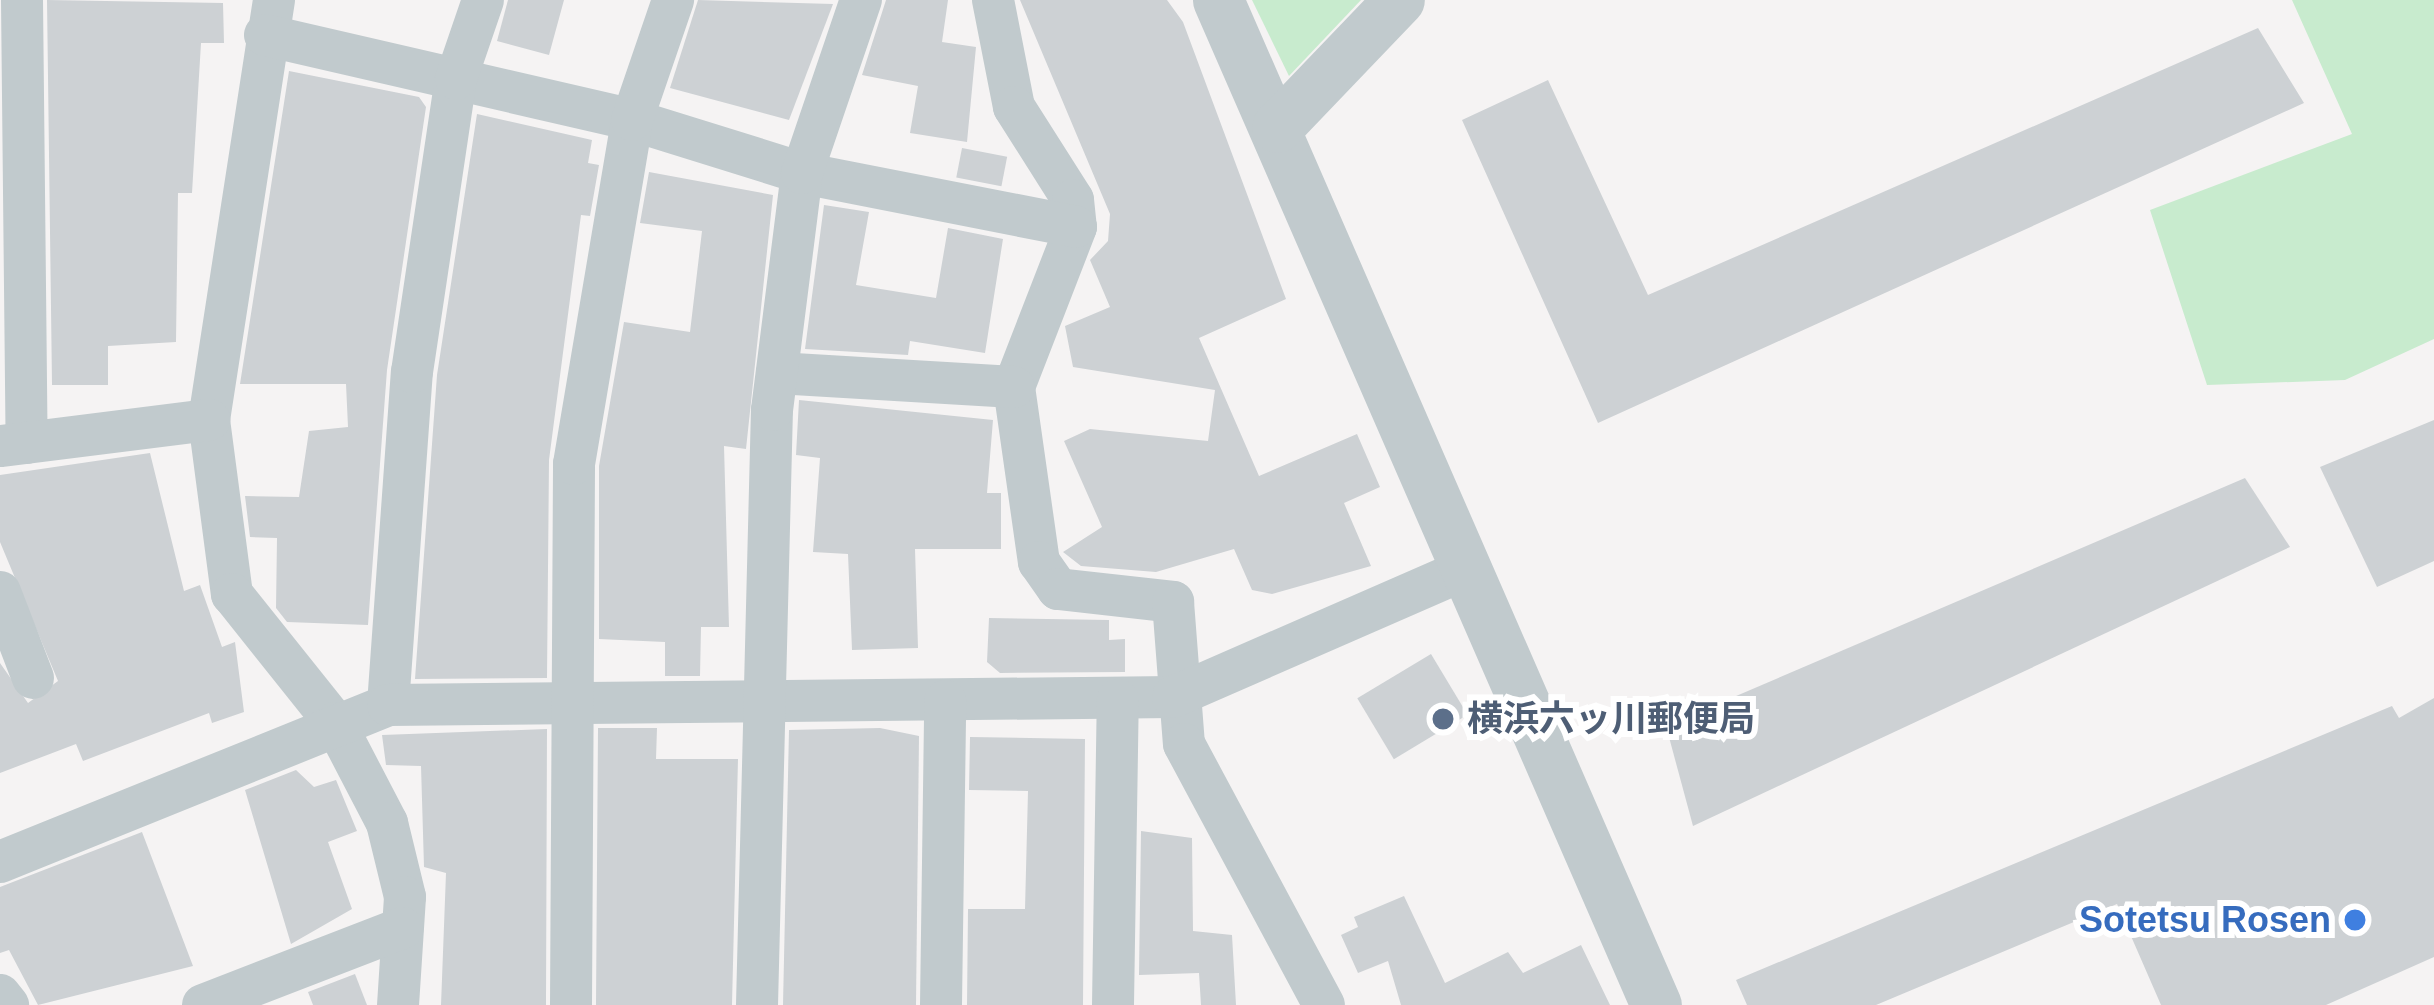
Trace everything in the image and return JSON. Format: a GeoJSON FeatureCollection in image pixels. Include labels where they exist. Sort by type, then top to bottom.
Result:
{"type":"FeatureCollection","features":[{"type":"Feature","properties":{"kind":"street"},"geometry":{"type":"LineString","coordinates":[[22,0],[13,444],[209,420]]}},
{"type":"Feature","properties":{"kind":"street"},"geometry":{"type":"LineString","coordinates":[[388,705],[412,372],[456,79],[483,0]]}},
{"type":"Feature","properties":{"kind":"street"},"geometry":{"type":"LineString","coordinates":[[571,1005],[574,464],[632,120],[673,0]]}},
{"type":"Feature","properties":{"kind":"street"},"geometry":{"type":"LineString","coordinates":[[757,1005],[760,703],[777,373],[802,172],[861,0]]}},
{"type":"Feature","properties":{"kind":"street"},"geometry":{"type":"LineString","coordinates":[[993,0],[1014,107],[1073,200],[1076,227],[1014,388],[1039,562],[1058,589],[1173,602],[1174,697],[1184,744],[1324,1005]]}},
{"type":"Feature","properties":{"kind":"street"},"geometry":{"type":"LineString","coordinates":[[1218,0],[1656,1005]]}},
{"type":"Feature","properties":{"kind":"street"},"geometry":{"type":"LineString","coordinates":[[1277,127],[1399,0]]}},
{"type":"Feature","properties":{"kind":"street"},"geometry":{"type":"LineString","coordinates":[[398,1005],[403,928],[387,823],[335,723],[232,594],[209,420],[270,17],[456,79],[632,120],[802,172],[1076,227]]}},
{"type":"Feature","properties":{"kind":"street"},"geometry":{"type":"LineString","coordinates":[[777,373],[1014,388]]}},
{"type":"Feature","properties":{"kind":"street"},"geometry":{"type":"LineString","coordinates":[[0,862],[388,705],[1174,697],[1464,570]]}},
{"type":"Feature","properties":{"kind":"street"},"geometry":{"type":"LineString","coordinates":[[0,592],[33,678]]}},
{"type":"Feature","properties":{"kind":"street"},"geometry":{"type":"LineString","coordinates":[[1113,1005],[1118,700]]}},
{"type":"Feature","properties":{"kind":"street"},"geometry":{"type":"LineString","coordinates":[[941,1005],[945,701]]}},
{"type":"Feature","properties":{"kind":"street"},"geometry":{"type":"LineString","coordinates":[[202,1005],[403,928]]}},
{"type":"Feature","properties":{"kind":"street"},"geometry":{"type":"LineString","coordinates":[[0,995],[8,1005]]}},
{"type":"Feature","properties":{"kind":"green space"},"geometry":{"type":"Polygon","coordinates":[[[1252,0],[1361,0],[1289,76],[1252,0]]]}},
{"type":"Feature","properties":{"kind":"green space"},"geometry":{"type":"Polygon","coordinates":[[[2292,0],[2434,0],[2434,339],[2345,380],[2207,385],[2150,210],[2352,134],[2292,0]]]}},
{"type":"Feature","properties":{"kind":"building"},"geometry":{"type":"Polygon","coordinates":[[[47,0],[223,3],[224,43],[201,43],[192,193],[178,193],[176,342],[108,346],[108,385],[52,385],[47,0]]]}},
{"type":"Feature","properties":{"kind":"building"},"geometry":{"type":"Polygon","coordinates":[[[508,0],[564,0],[549,55],[497,41],[508,0]]]}},
{"type":"Feature","properties":{"kind":"building"},"geometry":{"type":"Polygon","coordinates":[[[698,0],[833,4],[789,120],[670,88],[698,0]]]}},
{"type":"Feature","properties":{"kind":"building"},"geometry":{"type":"Polygon","coordinates":[[[886,0],[948,0],[942,42],[976,47],[967,142],[910,133],[918,86],[862,75],[886,0]]]}},
{"type":"Feature","properties":{"kind":"building"},"geometry":{"type":"Polygon","coordinates":[[[1020,0],[1167,0],[1183,22],[1286,299],[1199,338],[1259,476],[1357,434],[1380,487],[1344,503],[1371,566],[1272,594],[1252,590],[1234,549],[1156,572],[1081,566],[1063,552],[1102,527],[1064,441],[1090,429],[1208,441],[1215,390],[1073,367],[1065,326],[1110,307],[1090,260],[1108,241],[1110,214],[1020,0]]]}},
{"type":"Feature","properties":{"kind":"building"},"geometry":{"type":"Polygon","coordinates":[[[2258,28],[2304,103],[1598,423],[1462,120],[1548,80],[1648,295],[2258,28]]]}},
{"type":"Feature","properties":{"kind":"building"},"geometry":{"type":"Polygon","coordinates":[[[289,71],[419,97],[426,107],[387,370],[368,625],[287,622],[276,608],[277,538],[250,537],[245,496],[299,497],[309,431],[348,427],[346,384],[240,384],[289,71]]]}},
{"type":"Feature","properties":{"kind":"building"},"geometry":{"type":"Polygon","coordinates":[[[477,114],[592,140],[588,163],[599,165],[590,216],[581,215],[549,460],[547,678],[415,679],[437,375],[477,114]]]}},
{"type":"Feature","properties":{"kind":"building"},"geometry":{"type":"Polygon","coordinates":[[[962,148],[1007,157],[1001,186],[956,177],[962,148]]]}},
{"type":"Feature","properties":{"kind":"building"},"geometry":{"type":"Polygon","coordinates":[[[649,172],[773,195],[746,449],[724,446],[729,627],[701,627],[700,676],[665,676],[665,642],[599,639],[599,466],[624,322],[690,332],[702,231],[640,223],[649,172]]]}},
{"type":"Feature","properties":{"kind":"building"},"geometry":{"type":"Polygon","coordinates":[[[824,205],[869,212],[856,285],[936,298],[948,228],[1003,239],[985,353],[910,341],[908,355],[805,349],[824,205]]]}},
{"type":"Feature","properties":{"kind":"building"},"geometry":{"type":"Polygon","coordinates":[[[799,400],[993,420],[987,493],[1001,493],[1001,549],[915,549],[918,648],[852,650],[848,554],[813,552],[820,458],[796,455],[799,400]]]}},
{"type":"Feature","properties":{"kind":"building"},"geometry":{"type":"Polygon","coordinates":[[[2434,420],[2434,561],[2377,587],[2320,467],[2434,420]]]}},
{"type":"Feature","properties":{"kind":"building"},"geometry":{"type":"Polygon","coordinates":[[[150,453],[184,591],[200,585],[222,647],[235,642],[244,712],[212,723],[209,713],[83,761],[76,744],[0,773],[0,663],[28,703],[58,681],[0,542],[0,475],[150,453]]]}},
{"type":"Feature","properties":{"kind":"building"},"geometry":{"type":"Polygon","coordinates":[[[2245,478],[2290,547],[1693,826],[1666,726],[2245,478]]]}},
{"type":"Feature","properties":{"kind":"building"},"geometry":{"type":"Polygon","coordinates":[[[989,618],[1109,620],[1109,640],[1125,639],[1125,672],[1000,673],[987,662],[989,618]]]}},
{"type":"Feature","properties":{"kind":"building"},"geometry":{"type":"Polygon","coordinates":[[[1431,654],[1468,715],[1394,759],[1357,698],[1431,654]]]}},
{"type":"Feature","properties":{"kind":"building"},"geometry":{"type":"Polygon","coordinates":[[[2434,698],[2434,957],[2326,1005],[2161,1005],[2117,904],[1876,1005],[1747,1005],[1736,980],[2392,706],[2399,718],[2434,698]]]}},
{"type":"Feature","properties":{"kind":"building"},"geometry":{"type":"Polygon","coordinates":[[[598,728],[657,728],[656,759],[738,759],[732,1005],[596,1005],[598,728]]]}},
{"type":"Feature","properties":{"kind":"building"},"geometry":{"type":"Polygon","coordinates":[[[880,728],[919,736],[916,1005],[783,1005],[789,730],[880,728]]]}},
{"type":"Feature","properties":{"kind":"building"},"geometry":{"type":"Polygon","coordinates":[[[547,729],[546,1005],[441,1005],[446,873],[424,867],[421,766],[386,765],[382,735],[547,729]]]}},
{"type":"Feature","properties":{"kind":"building"},"geometry":{"type":"Polygon","coordinates":[[[970,737],[1085,739],[1083,1005],[967,1005],[968,909],[1025,909],[1028,791],[969,790],[970,737]]]}},
{"type":"Feature","properties":{"kind":"building"},"geometry":{"type":"Polygon","coordinates":[[[296,770],[314,787],[336,780],[357,831],[328,842],[352,909],[291,944],[245,790],[296,770]]]}},
{"type":"Feature","properties":{"kind":"building"},"geometry":{"type":"Polygon","coordinates":[[[1141,831],[1192,838],[1193,931],[1232,935],[1236,1005],[1201,1005],[1199,973],[1139,975],[1141,831]]]}},
{"type":"Feature","properties":{"kind":"building"},"geometry":{"type":"Polygon","coordinates":[[[142,832],[193,966],[38,1005],[9,950],[0,953],[0,887],[142,832]]]}},
{"type":"Feature","properties":{"kind":"building"},"geometry":{"type":"Polygon","coordinates":[[[1404,896],[1445,983],[1508,952],[1523,973],[1581,945],[1610,1005],[1401,1005],[1388,961],[1358,973],[1341,935],[1358,927],[1354,917],[1404,896]]]}},
{"type":"Feature","properties":{"kind":"building"},"geometry":{"type":"Polygon","coordinates":[[[355,974],[367,1005],[313,1005],[308,992],[355,974]]]}},
{"type":"Feature","properties":{"kind":"place","name":"横浜六ッ川郵便局"},"geometry":{"type":"Point","coordinates":[1443,719]}},
{"type":"Feature","properties":{"kind":"place","name":"Sotetsu Rosen"},"geometry":{"type":"Point","coordinates":[2355,920]}}]}
